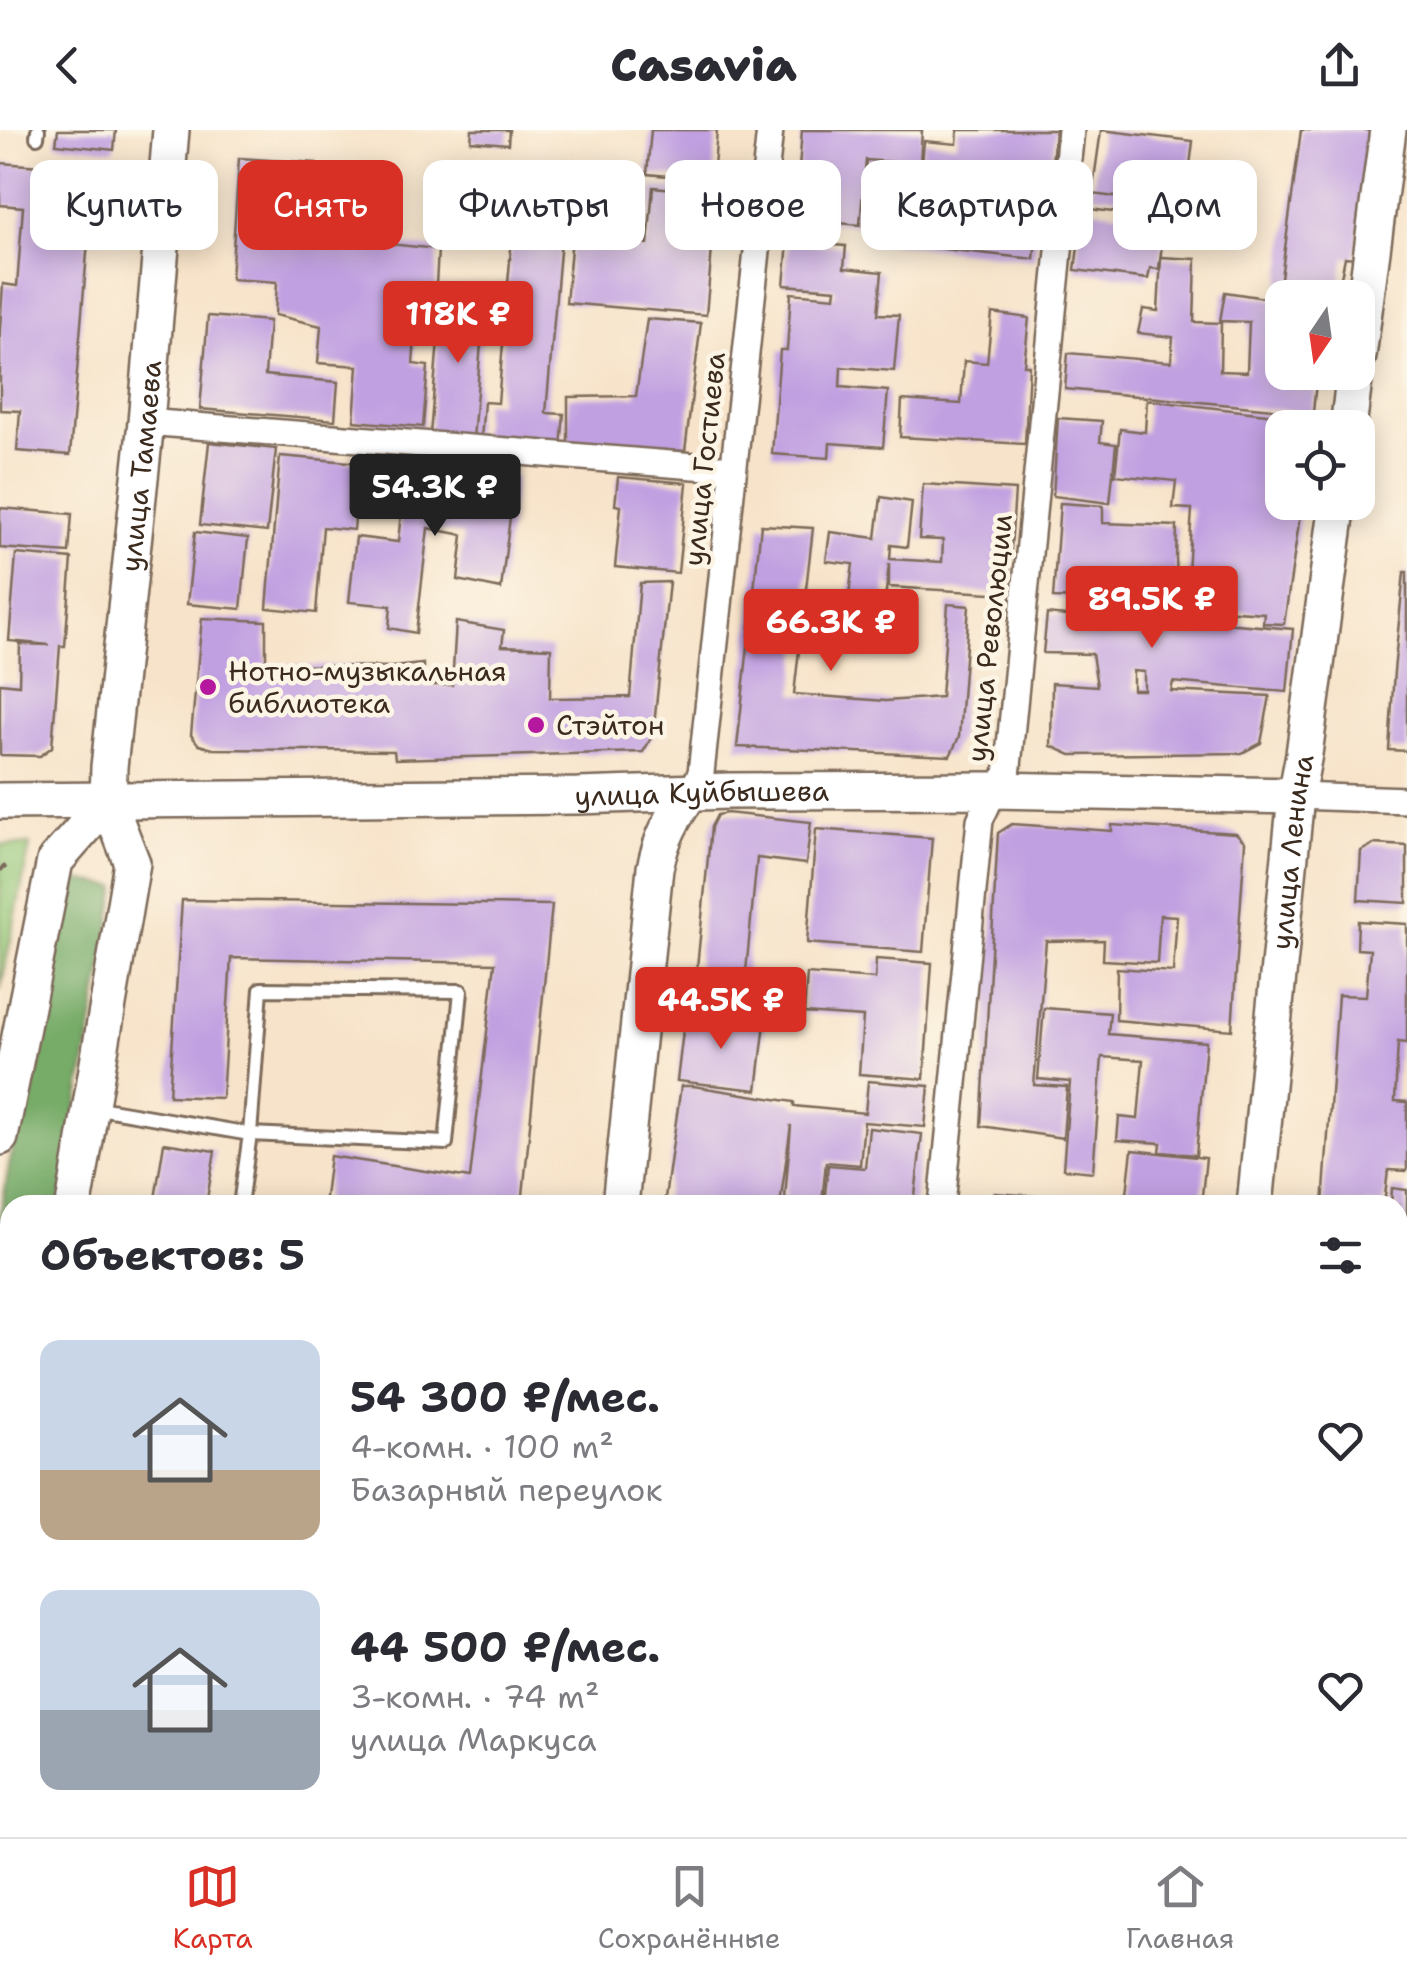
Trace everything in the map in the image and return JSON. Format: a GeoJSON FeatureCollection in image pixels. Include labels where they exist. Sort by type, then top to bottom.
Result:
{"type":"FeatureCollection","features":[{"type":"Feature","properties":{"kind":"main road","name":"улица Тамаева"},"geometry":{"type":"LineString","coordinates":[[76,1195],[132,863],[108,801],[109,767],[146,422],[171,130]]}},
{"type":"Feature","properties":{"kind":"main road"},"geometry":{"type":"LineString","coordinates":[[1368,280],[1388,130]]}},
{"type":"Feature","properties":{"kind":"main road","name":"улица Ленина"},"geometry":{"type":"LineString","coordinates":[[1255,1195],[1296,796],[1336,520]]}},
{"type":"Feature","properties":{"kind":"main road","name":"улица Куйбышева"},"geometry":{"type":"LineString","coordinates":[[0,802],[994,790],[1296,796]]}},
{"type":"Feature","properties":{"kind":"main road"},"geometry":{"type":"LineString","coordinates":[[621,1195],[656,868],[662,838],[691,792]]}},
{"type":"Feature","properties":{"kind":"main road"},"geometry":{"type":"LineString","coordinates":[[0,1137],[55,860],[108,801]]}},
{"type":"Feature","properties":{"kind":"street","name":"улица Гостиева"},"geometry":{"type":"LineString","coordinates":[[691,792],[701,774],[770,130]]}},
{"type":"Feature","properties":{"kind":"street","name":"улица Революции"},"geometry":{"type":"LineString","coordinates":[[943,1195],[980,820],[994,790],[1007,776],[1071,130]]}},
{"type":"Feature","properties":{"kind":"street"},"geometry":{"type":"LineString","coordinates":[[146,422],[732,469]]}},
{"type":"Feature","properties":{"kind":"street","name":"улица Куйбышева"},"geometry":{"type":"LineString","coordinates":[[1296,796],[1407,800]]}},
{"type":"Feature","properties":{"kind":"lane"},"geometry":{"type":"LineString","coordinates":[[90,1107],[250,1134],[446,1143],[460,991],[260,989],[250,1134],[241,1195]]}},
{"type":"Feature","properties":{"kind":"green space"},"geometry":{"type":"Polygon","coordinates":[[[0,845],[30,845],[0,991],[0,845]]]}},
{"type":"Feature","properties":{"kind":"green space"},"geometry":{"type":"Polygon","coordinates":[[[60,877],[117,887],[62,1195],[4,1195],[60,877]]]}},
{"type":"Feature","properties":{"kind":"building"},"geometry":{"type":"Polygon","coordinates":[[[58,130],[116,130],[114,150],[56,144],[58,130]]]}},
{"type":"Feature","properties":{"kind":"building"},"geometry":{"type":"Polygon","coordinates":[[[472,130],[509,130],[508,144],[471,141],[472,130]]]}},
{"type":"Feature","properties":{"kind":"building"},"geometry":{"type":"Polygon","coordinates":[[[651,130],[717,130],[715,160],[665,160],[665,176],[647,174],[651,130]]]}},
{"type":"Feature","properties":{"kind":"building"},"geometry":{"type":"Polygon","coordinates":[[[802,130],[922,130],[920,160],[861,160],[860,225],[841,223],[841,160],[800,160],[802,130]]]}},
{"type":"Feature","properties":{"kind":"building"},"geometry":{"type":"Polygon","coordinates":[[[958,130],[1055,130],[1052,160],[922,160],[924,141],[957,144],[958,130]]]}},
{"type":"Feature","properties":{"kind":"building"},"geometry":{"type":"Polygon","coordinates":[[[1101,130],[1193,141],[1191,160],[1113,160],[1113,197],[1093,194],[1101,130]]]}},
{"type":"Feature","properties":{"kind":"building"},"geometry":{"type":"Polygon","coordinates":[[[1301,130],[1371,130],[1355,258],[1345,257],[1341,280],[1281,280],[1301,130]]]}},
{"type":"Feature","properties":{"kind":"building"},"geometry":{"type":"Polygon","coordinates":[[[0,163],[30,165],[30,250],[87,250],[70,455],[17,451],[20,411],[0,410],[3,284],[17,286],[23,207],[0,205],[0,163]]]}},
{"type":"Feature","properties":{"kind":"building"},"geometry":{"type":"Polygon","coordinates":[[[238,173],[238,250],[403,250],[403,245],[438,250],[435,303],[418,300],[413,364],[428,366],[423,427],[354,421],[358,366],[318,363],[321,326],[275,315],[277,282],[231,279],[238,173]]]}},
{"type":"Feature","properties":{"kind":"building"},"geometry":{"type":"Polygon","coordinates":[[[653,187],[665,188],[665,250],[712,250],[706,315],[566,303],[571,250],[645,250],[653,187]]]}},
{"type":"Feature","properties":{"kind":"building"},"geometry":{"type":"Polygon","coordinates":[[[1093,209],[1113,212],[1113,250],[1161,250],[1159,269],[1150,268],[1148,279],[1075,270],[1078,250],[1093,250],[1093,209]]]}},
{"type":"Feature","properties":{"kind":"building"},"geometry":{"type":"Polygon","coordinates":[[[841,246],[846,246],[844,268],[882,272],[878,314],[899,315],[894,371],[841,367],[840,387],[888,391],[883,447],[830,443],[829,458],[772,454],[780,350],[787,350],[791,293],[835,297],[836,289],[784,285],[787,250],[841,250],[841,246]]]}},
{"type":"Feature","properties":{"kind":"building"},"geometry":{"type":"Polygon","coordinates":[[[511,250],[560,250],[546,413],[564,414],[561,447],[481,439],[484,402],[498,403],[511,250]]]}},
{"type":"Feature","properties":{"kind":"building"},"geometry":{"type":"Polygon","coordinates":[[[952,250],[1035,250],[1034,259],[952,250]]]}},
{"type":"Feature","properties":{"kind":"building"},"geometry":{"type":"Polygon","coordinates":[[[1161,257],[1196,259],[1194,322],[1221,323],[1220,371],[1247,372],[1249,322],[1220,321],[1225,292],[1265,298],[1265,390],[1315,390],[1313,410],[1065,389],[1068,353],[1171,362],[1173,337],[1138,333],[1143,309],[1158,311],[1161,257]]]}},
{"type":"Feature","properties":{"kind":"building"},"geometry":{"type":"Polygon","coordinates":[[[442,293],[485,296],[473,439],[430,435],[442,293]]]}},
{"type":"Feature","properties":{"kind":"building"},"geometry":{"type":"Polygon","coordinates":[[[992,313],[1029,318],[1024,365],[1029,365],[1025,444],[900,437],[902,400],[961,404],[964,361],[987,363],[992,313]]]}},
{"type":"Feature","properties":{"kind":"building"},"geometry":{"type":"Polygon","coordinates":[[[208,316],[269,321],[265,375],[338,382],[335,420],[200,409],[208,316]]]}},
{"type":"Feature","properties":{"kind":"building"},"geometry":{"type":"Polygon","coordinates":[[[647,319],[701,323],[685,451],[568,445],[568,397],[636,396],[647,319]]]}},
{"type":"Feature","properties":{"kind":"building"},"geometry":{"type":"Polygon","coordinates":[[[1147,400],[1265,414],[1265,520],[1299,520],[1284,624],[1263,623],[1264,613],[1207,609],[1209,591],[1187,589],[1192,509],[1173,508],[1176,481],[1115,475],[1120,429],[1145,432],[1147,400]]]}},
{"type":"Feature","properties":{"kind":"building"},"geometry":{"type":"Polygon","coordinates":[[[1058,418],[1102,421],[1100,442],[1116,444],[1110,503],[1053,496],[1058,418]]]}},
{"type":"Feature","properties":{"kind":"building"},"geometry":{"type":"Polygon","coordinates":[[[209,442],[276,449],[267,532],[200,525],[209,442]]]}},
{"type":"Feature","properties":{"kind":"building"},"geometry":{"type":"Polygon","coordinates":[[[280,456],[360,463],[354,530],[323,527],[316,613],[267,608],[280,456]]]}},
{"type":"Feature","properties":{"kind":"building"},"geometry":{"type":"Polygon","coordinates":[[[406,466],[515,477],[501,589],[458,580],[463,535],[428,528],[416,633],[389,628],[391,606],[349,602],[356,537],[398,542],[406,466]]]}},
{"type":"Feature","properties":{"kind":"building"},"geometry":{"type":"Polygon","coordinates":[[[618,477],[687,483],[678,573],[615,567],[621,506],[615,505],[618,477]]]}},
{"type":"Feature","properties":{"kind":"building"},"geometry":{"type":"Polygon","coordinates":[[[923,484],[1015,490],[1008,594],[889,587],[889,564],[885,600],[849,595],[853,564],[826,561],[830,532],[876,538],[881,497],[912,502],[907,547],[891,545],[890,559],[942,562],[943,540],[919,539],[923,484]]]}},
{"type":"Feature","properties":{"kind":"building"},"geometry":{"type":"Polygon","coordinates":[[[1060,503],[1103,506],[1103,523],[1177,526],[1179,619],[1293,629],[1287,692],[1173,682],[1171,691],[1270,696],[1261,743],[1242,753],[1071,755],[1051,746],[1052,683],[1097,686],[1092,654],[1043,653],[1047,614],[1136,623],[1137,601],[1053,598],[1060,503]],[[1133,671],[1133,690],[1144,690],[1144,672],[1133,671]]]}},
{"type":"Feature","properties":{"kind":"building"},"geometry":{"type":"Polygon","coordinates":[[[0,508],[72,514],[69,553],[0,548],[0,508]]]}},
{"type":"Feature","properties":{"kind":"building"},"geometry":{"type":"Polygon","coordinates":[[[761,525],[813,528],[794,694],[886,701],[941,697],[948,604],[969,606],[959,737],[950,756],[737,747],[761,525]]]}},
{"type":"Feature","properties":{"kind":"building"},"geometry":{"type":"Polygon","coordinates":[[[195,532],[248,538],[241,609],[187,604],[195,532]]]}},
{"type":"Feature","properties":{"kind":"building"},"geometry":{"type":"Polygon","coordinates":[[[16,554],[72,559],[52,747],[40,756],[0,755],[0,683],[19,685],[20,644],[49,645],[9,641],[16,554]]]}},
{"type":"Feature","properties":{"kind":"building"},"geometry":{"type":"Polygon","coordinates":[[[1407,572],[1407,751],[1389,750],[1407,572]]]}},
{"type":"Feature","properties":{"kind":"building"},"geometry":{"type":"Polygon","coordinates":[[[669,582],[653,735],[643,752],[395,759],[394,751],[213,749],[199,745],[191,735],[202,618],[266,621],[266,665],[423,664],[423,685],[452,685],[456,622],[504,630],[502,646],[551,648],[550,698],[630,697],[640,583],[669,582]]]}},
{"type":"Feature","properties":{"kind":"building"},"geometry":{"type":"Polygon","coordinates":[[[717,815],[811,822],[806,864],[757,858],[742,1013],[693,1008],[711,827],[717,815]]]}},
{"type":"Feature","properties":{"kind":"building"},"geometry":{"type":"Polygon","coordinates":[[[1012,824],[1112,831],[1112,825],[1236,833],[1245,842],[1232,1030],[1116,1020],[1117,968],[1173,972],[1177,916],[1160,915],[1157,963],[1103,960],[1104,940],[1046,941],[1034,1085],[1067,1087],[1063,1138],[981,1126],[998,833],[1012,824]]]}},
{"type":"Feature","properties":{"kind":"building"},"geometry":{"type":"Polygon","coordinates":[[[816,829],[932,838],[923,952],[807,943],[816,829]]]}},
{"type":"Feature","properties":{"kind":"building"},"geometry":{"type":"Polygon","coordinates":[[[1374,844],[1407,846],[1407,903],[1358,900],[1361,851],[1374,844]]]}},
{"type":"Feature","properties":{"kind":"building"},"geometry":{"type":"Polygon","coordinates":[[[182,900],[552,905],[523,1195],[325,1195],[330,1156],[470,1178],[495,963],[231,958],[222,1098],[169,1096],[182,900]]]}},
{"type":"Feature","properties":{"kind":"building"},"geometry":{"type":"Polygon","coordinates":[[[1358,921],[1407,924],[1407,1043],[1398,1042],[1395,1101],[1407,1102],[1407,1171],[1388,1170],[1385,1195],[1324,1195],[1338,995],[1366,996],[1370,950],[1357,949],[1358,921]]]}},
{"type":"Feature","properties":{"kind":"building"},"geometry":{"type":"Polygon","coordinates":[[[876,959],[932,963],[924,1079],[859,1074],[863,1017],[804,1013],[807,974],[875,979],[876,959]]]}},
{"type":"Feature","properties":{"kind":"building"},"geometry":{"type":"Polygon","coordinates":[[[1044,1008],[1110,1013],[1108,1034],[1206,1042],[1196,1155],[1160,1152],[1161,1143],[1117,1140],[1119,1117],[1138,1119],[1143,1060],[1102,1057],[1093,1172],[1063,1169],[1070,1082],[1038,1079],[1044,1008]]]}},
{"type":"Feature","properties":{"kind":"building"},"geometry":{"type":"Polygon","coordinates":[[[685,1014],[765,1023],[757,1090],[677,1081],[685,1014]]]}},
{"type":"Feature","properties":{"kind":"building"},"geometry":{"type":"Polygon","coordinates":[[[868,1081],[929,1086],[925,1127],[864,1122],[860,1165],[826,1162],[823,1195],[785,1195],[791,1125],[781,1195],[665,1195],[681,1086],[794,1102],[794,1106],[865,1113],[868,1081]]]}},
{"type":"Feature","properties":{"kind":"building"},"geometry":{"type":"Polygon","coordinates":[[[869,1128],[922,1134],[915,1195],[825,1195],[828,1165],[865,1168],[869,1128]]]}},
{"type":"Feature","properties":{"kind":"building"},"geometry":{"type":"Polygon","coordinates":[[[164,1143],[215,1151],[208,1195],[156,1195],[164,1143]]]}},
{"type":"Feature","properties":{"kind":"building"},"geometry":{"type":"Polygon","coordinates":[[[1132,1150],[1206,1158],[1202,1195],[1127,1195],[1132,1150]]]}},
{"type":"Feature","properties":{"kind":"building"},"geometry":{"type":"Polygon","coordinates":[[[1392,1188],[1407,1190],[1407,1195],[1392,1195],[1392,1188]]]}},
{"type":"Feature","properties":{"kind":"place","name":"Нотно-музыкальная библиотека"},"geometry":{"type":"Point","coordinates":[208,687]}},
{"type":"Feature","properties":{"kind":"place","name":"Стэйтон"},"geometry":{"type":"Point","coordinates":[536,725]}}]}
